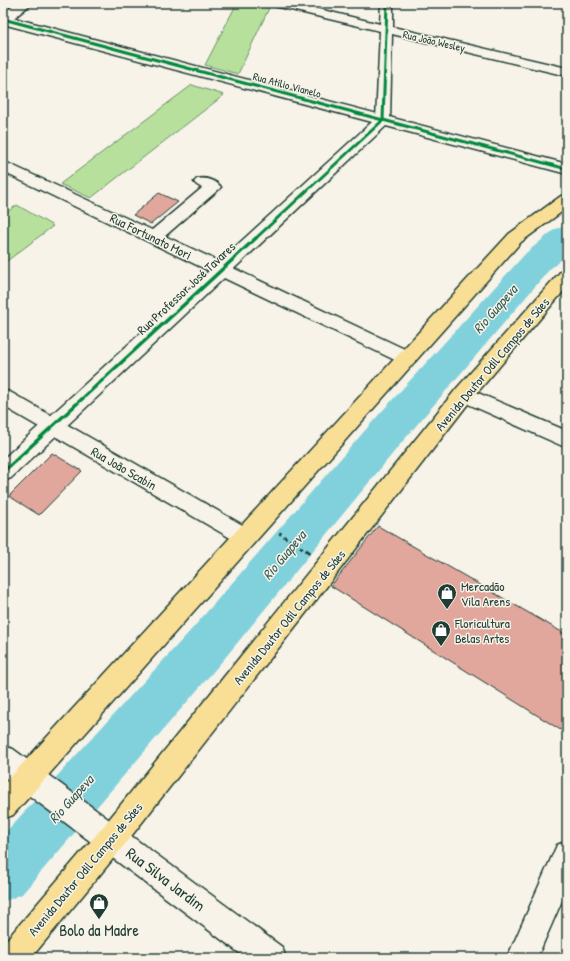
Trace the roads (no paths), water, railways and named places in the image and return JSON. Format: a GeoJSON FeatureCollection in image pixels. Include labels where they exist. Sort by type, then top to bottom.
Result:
{"type":"FeatureCollection","features":[{"type":"Feature","properties":{"kind":"main road"},"geometry":{"type":"LineString","coordinates":[[3,805],[38,785],[246,537],[515,238],[567,200]]}},
{"type":"Feature","properties":{"kind":"main road","name":"Avenida Doutor Odil Campos de Sáes"},"geometry":{"type":"LineString","coordinates":[[11,958],[112,838],[330,565],[464,394],[567,275]]}},
{"type":"Feature","properties":{"kind":"street"},"geometry":{"type":"LineString","coordinates":[[4,19],[25,3]]}},
{"type":"Feature","properties":{"kind":"street","name":"Rua João Wesley"},"geometry":{"type":"LineString","coordinates":[[278,3],[385,30],[567,72]]}},
{"type":"Feature","properties":{"kind":"street"},"geometry":{"type":"LineString","coordinates":[[383,120],[387,3]]}},
{"type":"Feature","properties":{"kind":"street","name":"Rua Atílio Vianelo"},"geometry":{"type":"LineString","coordinates":[[4,19],[567,169]]}},
{"type":"Feature","properties":{"kind":"street","name":"Rua Professor José Tavares"},"geometry":{"type":"LineString","coordinates":[[3,472],[383,120]]}},
{"type":"Feature","properties":{"kind":"street","name":"Rua Fortunato Mori"},"geometry":{"type":"LineString","coordinates":[[3,166],[407,358]]}},
{"type":"Feature","properties":{"kind":"street"},"geometry":{"type":"LineString","coordinates":[[154,237],[214,187],[202,182]]}},
{"type":"Feature","properties":{"kind":"street"},"geometry":{"type":"LineString","coordinates":[[464,394],[567,440]]}},
{"type":"Feature","properties":{"kind":"street","name":"Rua João Scabin"},"geometry":{"type":"LineString","coordinates":[[3,397],[246,537]]}},
{"type":"Feature","properties":{"kind":"street","name":"Rua Silva Jardim"},"geometry":{"type":"LineString","coordinates":[[3,759],[112,838],[271,958]]}},
{"type":"Feature","properties":{"kind":"street"},"geometry":{"type":"LineString","coordinates":[[522,958],[567,855]]}},
{"type":"Feature","properties":{"kind":"waterway","name":"Rio Guapeva"},"geometry":{"type":"LineString","coordinates":[[3,875],[208,644],[389,430],[538,261],[567,237]]}},
{"type":"Feature","properties":{"kind":"place","name":"Mercadão Vila Arens"},"geometry":{"type":"Point","coordinates":[447,610]}},
{"type":"Feature","properties":{"kind":"place","name":"Floricultura Belas Artes"},"geometry":{"type":"Point","coordinates":[441,647]}},
{"type":"Feature","properties":{"kind":"place","name":"Bolo da Madre"},"geometry":{"type":"Point","coordinates":[99,920]}}]}
